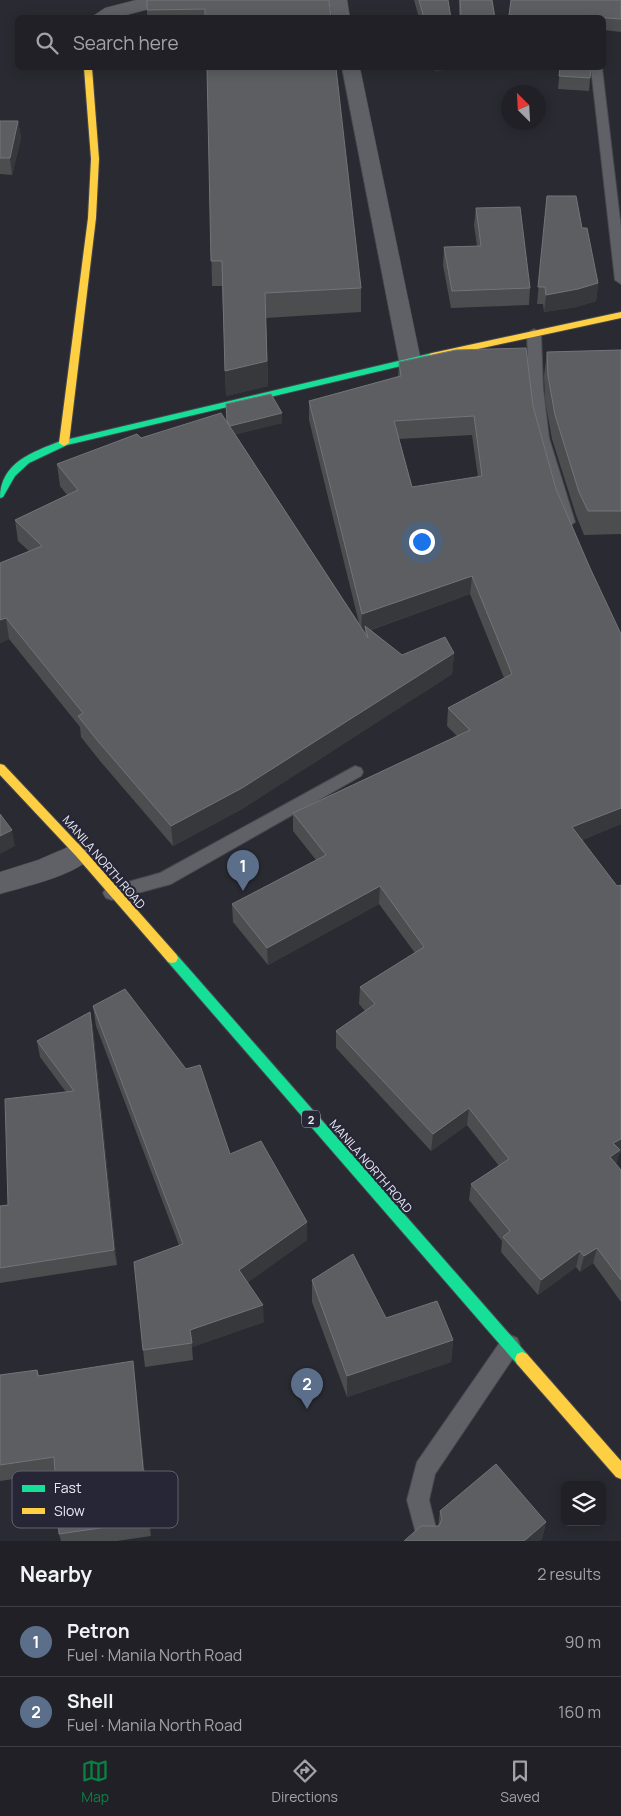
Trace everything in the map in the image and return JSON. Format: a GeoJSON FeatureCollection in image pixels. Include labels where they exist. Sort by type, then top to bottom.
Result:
{"type":"FeatureCollection","features":[{"type":"Feature","properties":{"kind":"main road"},"geometry":{"type":"LineString","coordinates":[[64,442],[92,218],[95,160],[88,70]]}},
{"type":"Feature","properties":{"kind":"main road"},"geometry":{"type":"LineString","coordinates":[[0,495],[8,476],[30,457],[64,442],[206,412],[410,361],[621,315]]}},
{"type":"Feature","properties":{"kind":"main road","name":"MANILA NORTH ROAD"},"geometry":{"type":"LineString","coordinates":[[0,768],[80,854],[112,893],[621,1472]]}},
{"type":"Feature","properties":{"kind":"street"},"geometry":{"type":"LineString","coordinates":[[104,15],[112,10],[135,4],[210,0]]}},
{"type":"Feature","properties":{"kind":"street"},"geometry":{"type":"LineString","coordinates":[[338,0],[340,15]]}},
{"type":"Feature","properties":{"kind":"street"},"geometry":{"type":"LineString","coordinates":[[351,70],[410,361]]}},
{"type":"Feature","properties":{"kind":"street"},"geometry":{"type":"LineString","coordinates":[[0,883],[47,868],[80,854]]}},
{"type":"Feature","properties":{"kind":"lane"},"geometry":{"type":"LineString","coordinates":[[596,70],[621,280]]}},
{"type":"Feature","properties":{"kind":"lane"},"geometry":{"type":"LineString","coordinates":[[534,333],[536,388],[542,438],[574,536]]}},
{"type":"Feature","properties":{"kind":"lane"},"geometry":{"type":"LineString","coordinates":[[112,893],[165,879],[356,772]]}},
{"type":"Feature","properties":{"kind":"lane"},"geometry":{"type":"LineString","coordinates":[[427,1536],[418,1500],[425,1470],[510,1345]]}},
{"type":"Feature","properties":{"kind":"building"},"geometry":{"type":"Polygon","coordinates":[[[147,0],[329,0],[331,15],[205,15],[205,9],[147,10],[147,0]]]}},
{"type":"Feature","properties":{"kind":"building"},"geometry":{"type":"Polygon","coordinates":[[[419,0],[448,0],[450,15],[423,15],[419,0]]]}},
{"type":"Feature","properties":{"kind":"building"},"geometry":{"type":"Polygon","coordinates":[[[460,0],[492,0],[494,15],[461,15],[460,0]]]}},
{"type":"Feature","properties":{"kind":"building"},"geometry":{"type":"Polygon","coordinates":[[[511,0],[621,0],[621,19],[606,18],[606,15],[509,15],[511,0]]]}},
{"type":"Feature","properties":{"kind":"building"},"geometry":{"type":"Polygon","coordinates":[[[207,70],[336,70],[361,288],[265,293],[267,361],[225,371],[222,261],[211,261],[207,70]]]}},
{"type":"Feature","properties":{"kind":"building"},"geometry":{"type":"Polygon","coordinates":[[[560,70],[591,70],[590,78],[559,76],[560,70]]]}},
{"type":"Feature","properties":{"kind":"building"},"geometry":{"type":"Polygon","coordinates":[[[0,121],[18,121],[10,158],[0,158],[0,121]]]}},
{"type":"Feature","properties":{"kind":"building"},"geometry":{"type":"Polygon","coordinates":[[[547,196],[576,196],[582,228],[587,228],[598,283],[546,295],[545,287],[538,287],[547,196]]]}},
{"type":"Feature","properties":{"kind":"building"},"geometry":{"type":"Polygon","coordinates":[[[520,207],[530,288],[452,291],[444,247],[481,246],[476,208],[520,207]]]}},
{"type":"Feature","properties":{"kind":"building"},"geometry":{"type":"Polygon","coordinates":[[[526,348],[533,406],[556,489],[621,634],[621,808],[572,827],[617,886],[621,885],[621,1139],[613,1143],[620,1150],[610,1157],[621,1170],[621,1280],[597,1248],[584,1256],[580,1251],[541,1280],[503,1237],[510,1231],[471,1184],[509,1159],[469,1108],[433,1134],[336,1031],[375,1004],[360,987],[424,947],[380,886],[267,948],[232,904],[326,855],[293,813],[470,730],[448,708],[512,674],[472,576],[362,614],[309,401],[401,376],[399,362],[456,350],[526,348]],[[474,416],[394,421],[412,487],[482,476],[474,416]]]}},
{"type":"Feature","properties":{"kind":"building"},"geometry":{"type":"Polygon","coordinates":[[[621,350],[621,511],[588,511],[579,492],[555,415],[548,376],[547,352],[621,350]]]}},
{"type":"Feature","properties":{"kind":"building"},"geometry":{"type":"Polygon","coordinates":[[[271,394],[282,413],[230,426],[227,421],[226,404],[271,394]]]}},
{"type":"Feature","properties":{"kind":"building"},"geometry":{"type":"Polygon","coordinates":[[[221,413],[368,638],[365,626],[402,655],[445,637],[454,653],[242,788],[171,826],[97,740],[78,716],[83,713],[6,618],[0,620],[0,563],[42,546],[15,520],[78,490],[57,464],[137,434],[141,438],[221,413]]]}},
{"type":"Feature","properties":{"kind":"building"},"geometry":{"type":"Polygon","coordinates":[[[0,814],[12,830],[0,836],[0,814]]]}},
{"type":"Feature","properties":{"kind":"building"},"geometry":{"type":"Polygon","coordinates":[[[125,989],[186,1069],[200,1065],[230,1154],[261,1141],[307,1222],[239,1270],[263,1305],[190,1330],[192,1343],[143,1350],[134,1262],[183,1244],[93,1006],[125,989]]]}},
{"type":"Feature","properties":{"kind":"building"},"geometry":{"type":"Polygon","coordinates":[[[90,1012],[114,1250],[0,1268],[0,1206],[8,1205],[5,1099],[74,1091],[37,1041],[90,1012]]]}},
{"type":"Feature","properties":{"kind":"building"},"geometry":{"type":"Polygon","coordinates":[[[353,1254],[386,1318],[437,1301],[453,1340],[347,1376],[312,1280],[353,1254]]]}},
{"type":"Feature","properties":{"kind":"building"},"geometry":{"type":"Polygon","coordinates":[[[133,1361],[143,1471],[55,1471],[54,1457],[0,1465],[0,1375],[37,1370],[38,1376],[133,1361]]]}},
{"type":"Feature","properties":{"kind":"building"},"geometry":{"type":"Polygon","coordinates":[[[496,1464],[546,1522],[524,1541],[404,1541],[421,1526],[439,1526],[442,1519],[440,1511],[496,1464]]]}},
{"type":"Feature","properties":{"kind":"building"},"geometry":{"type":"Polygon","coordinates":[[[59,1528],[100,1528],[59,1534],[59,1528]]]}},
{"type":"Feature","properties":{"kind":"traffic: fast"},"geometry":{"type":"LineString","coordinates":[[0,495],[12,474],[25,461],[64,443],[432,356]]}},
{"type":"Feature","properties":{"kind":"traffic: fast"},"geometry":{"type":"LineString","coordinates":[[172,958],[522,1359]]}},
{"type":"Feature","properties":{"kind":"traffic: slow"},"geometry":{"type":"LineString","coordinates":[[64,443],[92,218],[95,159],[88,70]]}},
{"type":"Feature","properties":{"kind":"traffic: slow"},"geometry":{"type":"LineString","coordinates":[[432,356],[621,315]]}},
{"type":"Feature","properties":{"kind":"traffic: slow"},"geometry":{"type":"LineString","coordinates":[[0,768],[80,853],[172,958]]}},
{"type":"Feature","properties":{"kind":"traffic: slow"},"geometry":{"type":"LineString","coordinates":[[522,1359],[621,1472]]}},
{"type":"Feature","properties":{"kind":"place","name":"Petron"},"geometry":{"type":"Point","coordinates":[243,891]}},
{"type":"Feature","properties":{"kind":"place","name":"Shell"},"geometry":{"type":"Point","coordinates":[307,1409]}}]}
